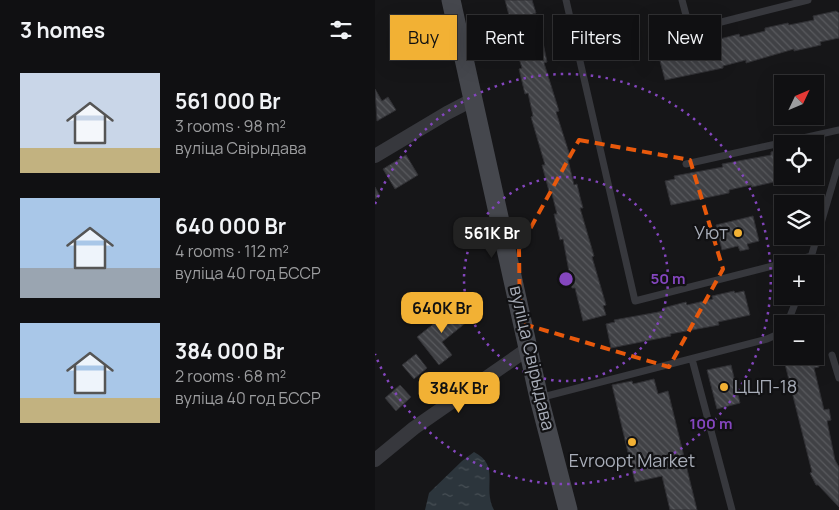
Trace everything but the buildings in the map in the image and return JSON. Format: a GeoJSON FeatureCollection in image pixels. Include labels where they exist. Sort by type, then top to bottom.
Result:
{"type":"FeatureCollection","features":[{"type":"Feature","properties":{"kind":"main road","name":"вуліца Свірыдава"},"geometry":{"type":"LineString","coordinates":[[451,0],[539,398],[568,510]]}},
{"type":"Feature","properties":{"kind":"street"},"geometry":{"type":"LineString","coordinates":[[375,156],[474,99]]}},
{"type":"Feature","properties":{"kind":"street"},"geometry":{"type":"LineString","coordinates":[[375,460],[414,428],[529,348]]}},
{"type":"Feature","properties":{"kind":"lane"},"geometry":{"type":"LineString","coordinates":[[566,0],[635,301],[774,266]]}},
{"type":"Feature","properties":{"kind":"lane"},"geometry":{"type":"LineString","coordinates":[[682,0],[690,30],[808,0]]}},
{"type":"Feature","properties":{"kind":"lane"},"geometry":{"type":"LineString","coordinates":[[686,164],[839,130]]}},
{"type":"Feature","properties":{"kind":"lane"},"geometry":{"type":"LineString","coordinates":[[812,255],[839,162]]}},
{"type":"Feature","properties":{"kind":"lane"},"geometry":{"type":"LineString","coordinates":[[539,398],[774,336]]}},
{"type":"Feature","properties":{"kind":"lane"},"geometry":{"type":"LineString","coordinates":[[832,355],[839,378]]}},
{"type":"Feature","properties":{"kind":"lane"},"geometry":{"type":"LineString","coordinates":[[692,359],[732,510]]}},
{"type":"Feature","properties":{"kind":"highlighted area"},"geometry":{"type":"Polygon","coordinates":[[[579,140],[690,160],[723,269],[669,367],[520,323],[519,249],[579,140]]]}},
{"type":"Feature","properties":{"kind":"water"},"geometry":{"type":"Polygon","coordinates":[[[474,452],[487,464],[491,501],[494,510],[425,510],[429,493],[474,452]]]}},
{"type":"Feature","properties":{"kind":"place","name":"Уют"},"geometry":{"type":"Point","coordinates":[738,233]}},
{"type":"Feature","properties":{"kind":"place","name":"ЦЦП-18"},"geometry":{"type":"Point","coordinates":[724,387]}},
{"type":"Feature","properties":{"kind":"place","name":"Evroopt Market"},"geometry":{"type":"Point","coordinates":[632,442]}}]}
